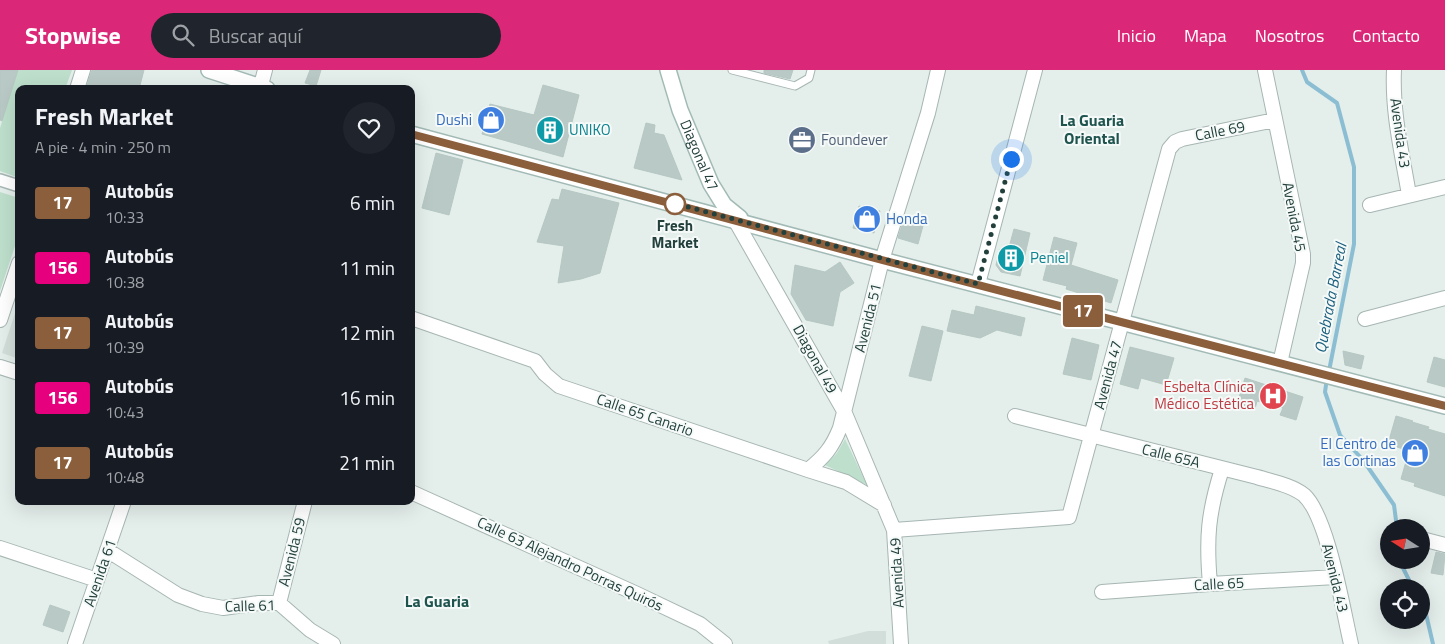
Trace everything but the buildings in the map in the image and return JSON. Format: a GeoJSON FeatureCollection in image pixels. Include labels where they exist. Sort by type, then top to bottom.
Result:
{"type":"FeatureCollection","features":[{"type":"Feature","properties":{"kind":"main road"},"geometry":{"type":"LineString","coordinates":[[209,70],[253,85]]}},
{"type":"Feature","properties":{"kind":"main road","name":"Diagonal 47"},"geometry":{"type":"LineString","coordinates":[[668,70],[680,110],[711,184],[724,205],[732,213],[752,225]]}},
{"type":"Feature","properties":{"kind":"main road"},"geometry":{"type":"LineString","coordinates":[[415,135],[882,260],[1445,406]]}},
{"type":"Feature","properties":{"kind":"main road"},"geometry":{"type":"LineString","coordinates":[[691,208],[704,206],[711,202],[714,193],[711,184]]}},
{"type":"Feature","properties":{"kind":"street"},"geometry":{"type":"LineString","coordinates":[[78,85],[83,70]]}},
{"type":"Feature","properties":{"kind":"street"},"geometry":{"type":"LineString","coordinates":[[262,85],[265,70]]}},
{"type":"Feature","properties":{"kind":"street","name":"Avenida 51"},"geometry":{"type":"LineString","coordinates":[[808,470],[826,455],[835,442],[840,428],[882,260],[928,113],[938,70]]}},
{"type":"Feature","properties":{"kind":"street"},"geometry":{"type":"LineString","coordinates":[[978,284],[1035,70]]}},
{"type":"Feature","properties":{"kind":"street","name":"Avenida 45"},"geometry":{"type":"LineString","coordinates":[[1265,70],[1303,263],[1280,363]]}},
{"type":"Feature","properties":{"kind":"street","name":"Avenida 43"},"geometry":{"type":"LineString","coordinates":[[1394,70],[1393,95],[1395,116],[1409,195]]}},
{"type":"Feature","properties":{"kind":"street","name":"Calle 69"},"geometry":{"type":"LineString","coordinates":[[1169,150],[1176,142],[1182,139],[1275,120]]}},
{"type":"Feature","properties":{"kind":"street","name":"Avenida 47"},"geometry":{"type":"LineString","coordinates":[[894,530],[1066,519],[1071,514],[1169,150]]}},
{"type":"Feature","properties":{"kind":"street"},"geometry":{"type":"LineString","coordinates":[[0,180],[15,185]]}},
{"type":"Feature","properties":{"kind":"street"},"geometry":{"type":"LineString","coordinates":[[1370,205],[1445,187]]}},
{"type":"Feature","properties":{"kind":"street","name":"Diagonal 49"},"geometry":{"type":"LineString","coordinates":[[734,220],[844,411],[884,504]]}},
{"type":"Feature","properties":{"kind":"street"},"geometry":{"type":"LineString","coordinates":[[0,320],[15,275]]}},
{"type":"Feature","properties":{"kind":"street"},"geometry":{"type":"LineString","coordinates":[[1365,319],[1445,298]]}},
{"type":"Feature","properties":{"kind":"street","name":"Calle 65 Canario"},"geometry":{"type":"LineString","coordinates":[[415,319],[535,361],[545,374],[559,386],[846,482],[884,504]]}},
{"type":"Feature","properties":{"kind":"street"},"geometry":{"type":"LineString","coordinates":[[0,367],[15,372]]}},
{"type":"Feature","properties":{"kind":"street","name":"Calle 65A"},"geometry":{"type":"LineString","coordinates":[[1015,416],[1291,487],[1303,494],[1317,513]]}},
{"type":"Feature","properties":{"kind":"street"},"geometry":{"type":"LineString","coordinates":[[1210,584],[1207,552],[1208,526],[1214,494],[1222,469]]}},
{"type":"Feature","properties":{"kind":"street","name":"Calle 63 Alejandro Porras Quirós"},"geometry":{"type":"LineString","coordinates":[[415,494],[700,624],[725,644]]}},
{"type":"Feature","properties":{"kind":"street","name":"Avenida 49"},"geometry":{"type":"LineString","coordinates":[[884,504],[894,530],[901,644]]}},
{"type":"Feature","properties":{"kind":"street","name":"Avenida 61"},"geometry":{"type":"LineString","coordinates":[[75,644],[123,505]]}},
{"type":"Feature","properties":{"kind":"street","name":"Avenida 59"},"geometry":{"type":"LineString","coordinates":[[279,603],[304,505]]}},
{"type":"Feature","properties":{"kind":"street","name":"Avenida 43"},"geometry":{"type":"LineString","coordinates":[[1317,513],[1328,543],[1351,644]]}},
{"type":"Feature","properties":{"kind":"street"},"geometry":{"type":"LineString","coordinates":[[1430,541],[1445,545]]}},
{"type":"Feature","properties":{"kind":"street"},"geometry":{"type":"LineString","coordinates":[[0,548],[97,580]]}},
{"type":"Feature","properties":{"kind":"street","name":"Calle 61"},"geometry":{"type":"LineString","coordinates":[[107,550],[178,595],[202,604],[223,608],[259,603],[279,603],[310,630],[333,644]]}},
{"type":"Feature","properties":{"kind":"street","name":"Calle 65"},"geometry":{"type":"LineString","coordinates":[[1102,592],[1336,577]]}},
{"type":"Feature","properties":{"kind":"lane"},"geometry":{"type":"LineString","coordinates":[[732,70],[795,86],[809,78],[811,70]]}},
{"type":"Feature","properties":{"kind":"shaded area"},"geometry":{"type":"Polygon","coordinates":[[[15,313],[15,358],[2,353],[15,313]]]}},
{"type":"Feature","properties":{"kind":"shaded area"},"geometry":{"type":"Polygon","coordinates":[[[868,631],[886,631],[886,644],[829,644],[828,641],[868,631]]]}},
{"type":"Feature","properties":{"kind":"green space"},"geometry":{"type":"Polygon","coordinates":[[[18,70],[72,70],[66,85],[15,85],[15,177],[0,171],[0,128],[18,70]]]}},
{"type":"Feature","properties":{"kind":"green space"},"geometry":{"type":"Polygon","coordinates":[[[0,192],[15,197],[15,246],[0,291],[0,192]]]}},
{"type":"Feature","properties":{"kind":"green space"},"geometry":{"type":"Polygon","coordinates":[[[845,439],[867,485],[825,465],[837,453],[845,439]]]}},
{"type":"Feature","properties":{"kind":"waterway","name":"Quebrada Barreal"},"geometry":{"type":"LineString","coordinates":[[1302,70],[1307,82],[1337,103],[1354,167],[1354,244],[1329,371]]}},
{"type":"Feature","properties":{"kind":"waterway","name":"Quebrada Barreal"},"geometry":{"type":"LineString","coordinates":[[1327,378],[1325,392],[1340,435],[1363,460],[1394,505],[1396,519]]}},
{"type":"Feature","properties":{"kind":"waterway","name":"Quebrada Barreal"},"geometry":{"type":"LineString","coordinates":[[1404,569],[1408,579]]}},
{"type":"Feature","properties":{"kind":"waterway","name":"Quebrada Barreal"},"geometry":{"type":"LineString","coordinates":[[1430,629],[1433,644]]}},
{"type":"Feature","properties":{"kind":"bus line","name":"17"},"geometry":{"type":"LineString","coordinates":[[415,135],[882,260],[1445,406]]}},
{"type":"Feature","properties":{"kind":"place","name":"Dushi"},"geometry":{"type":"Point","coordinates":[491,120]}},
{"type":"Feature","properties":{"kind":"place","name":"UNIKO"},"geometry":{"type":"Point","coordinates":[550,130]}},
{"type":"Feature","properties":{"kind":"place","name":"Foundever"},"geometry":{"type":"Point","coordinates":[802,140]}},
{"type":"Feature","properties":{"kind":"place","name":"Fresh Market"},"geometry":{"type":"Point","coordinates":[675,204]}},
{"type":"Feature","properties":{"kind":"place","name":"Honda"},"geometry":{"type":"Point","coordinates":[867,219]}},
{"type":"Feature","properties":{"kind":"place","name":"Peniel"},"geometry":{"type":"Point","coordinates":[1011,258]}},
{"type":"Feature","properties":{"kind":"place","name":"Esbelta Clínica Médico Estética"},"geometry":{"type":"Point","coordinates":[1273,396]}},
{"type":"Feature","properties":{"kind":"place","name":"El Centro de las Cortinas"},"geometry":{"type":"Point","coordinates":[1415,453]}},
{"type":"Feature","properties":{"kind":"district","name":"La Guaria Oriental"},"geometry":{"type":"Point","coordinates":[1092,129]}},
{"type":"Feature","properties":{"kind":"district","name":"La Guaria"},"geometry":{"type":"Point","coordinates":[437,601]}},
{"type":"Feature","properties":{"kind":"route"},"geometry":{"type":"LineString","coordinates":[[675,204],[673,203],[978,284],[1011,159]]}}]}
